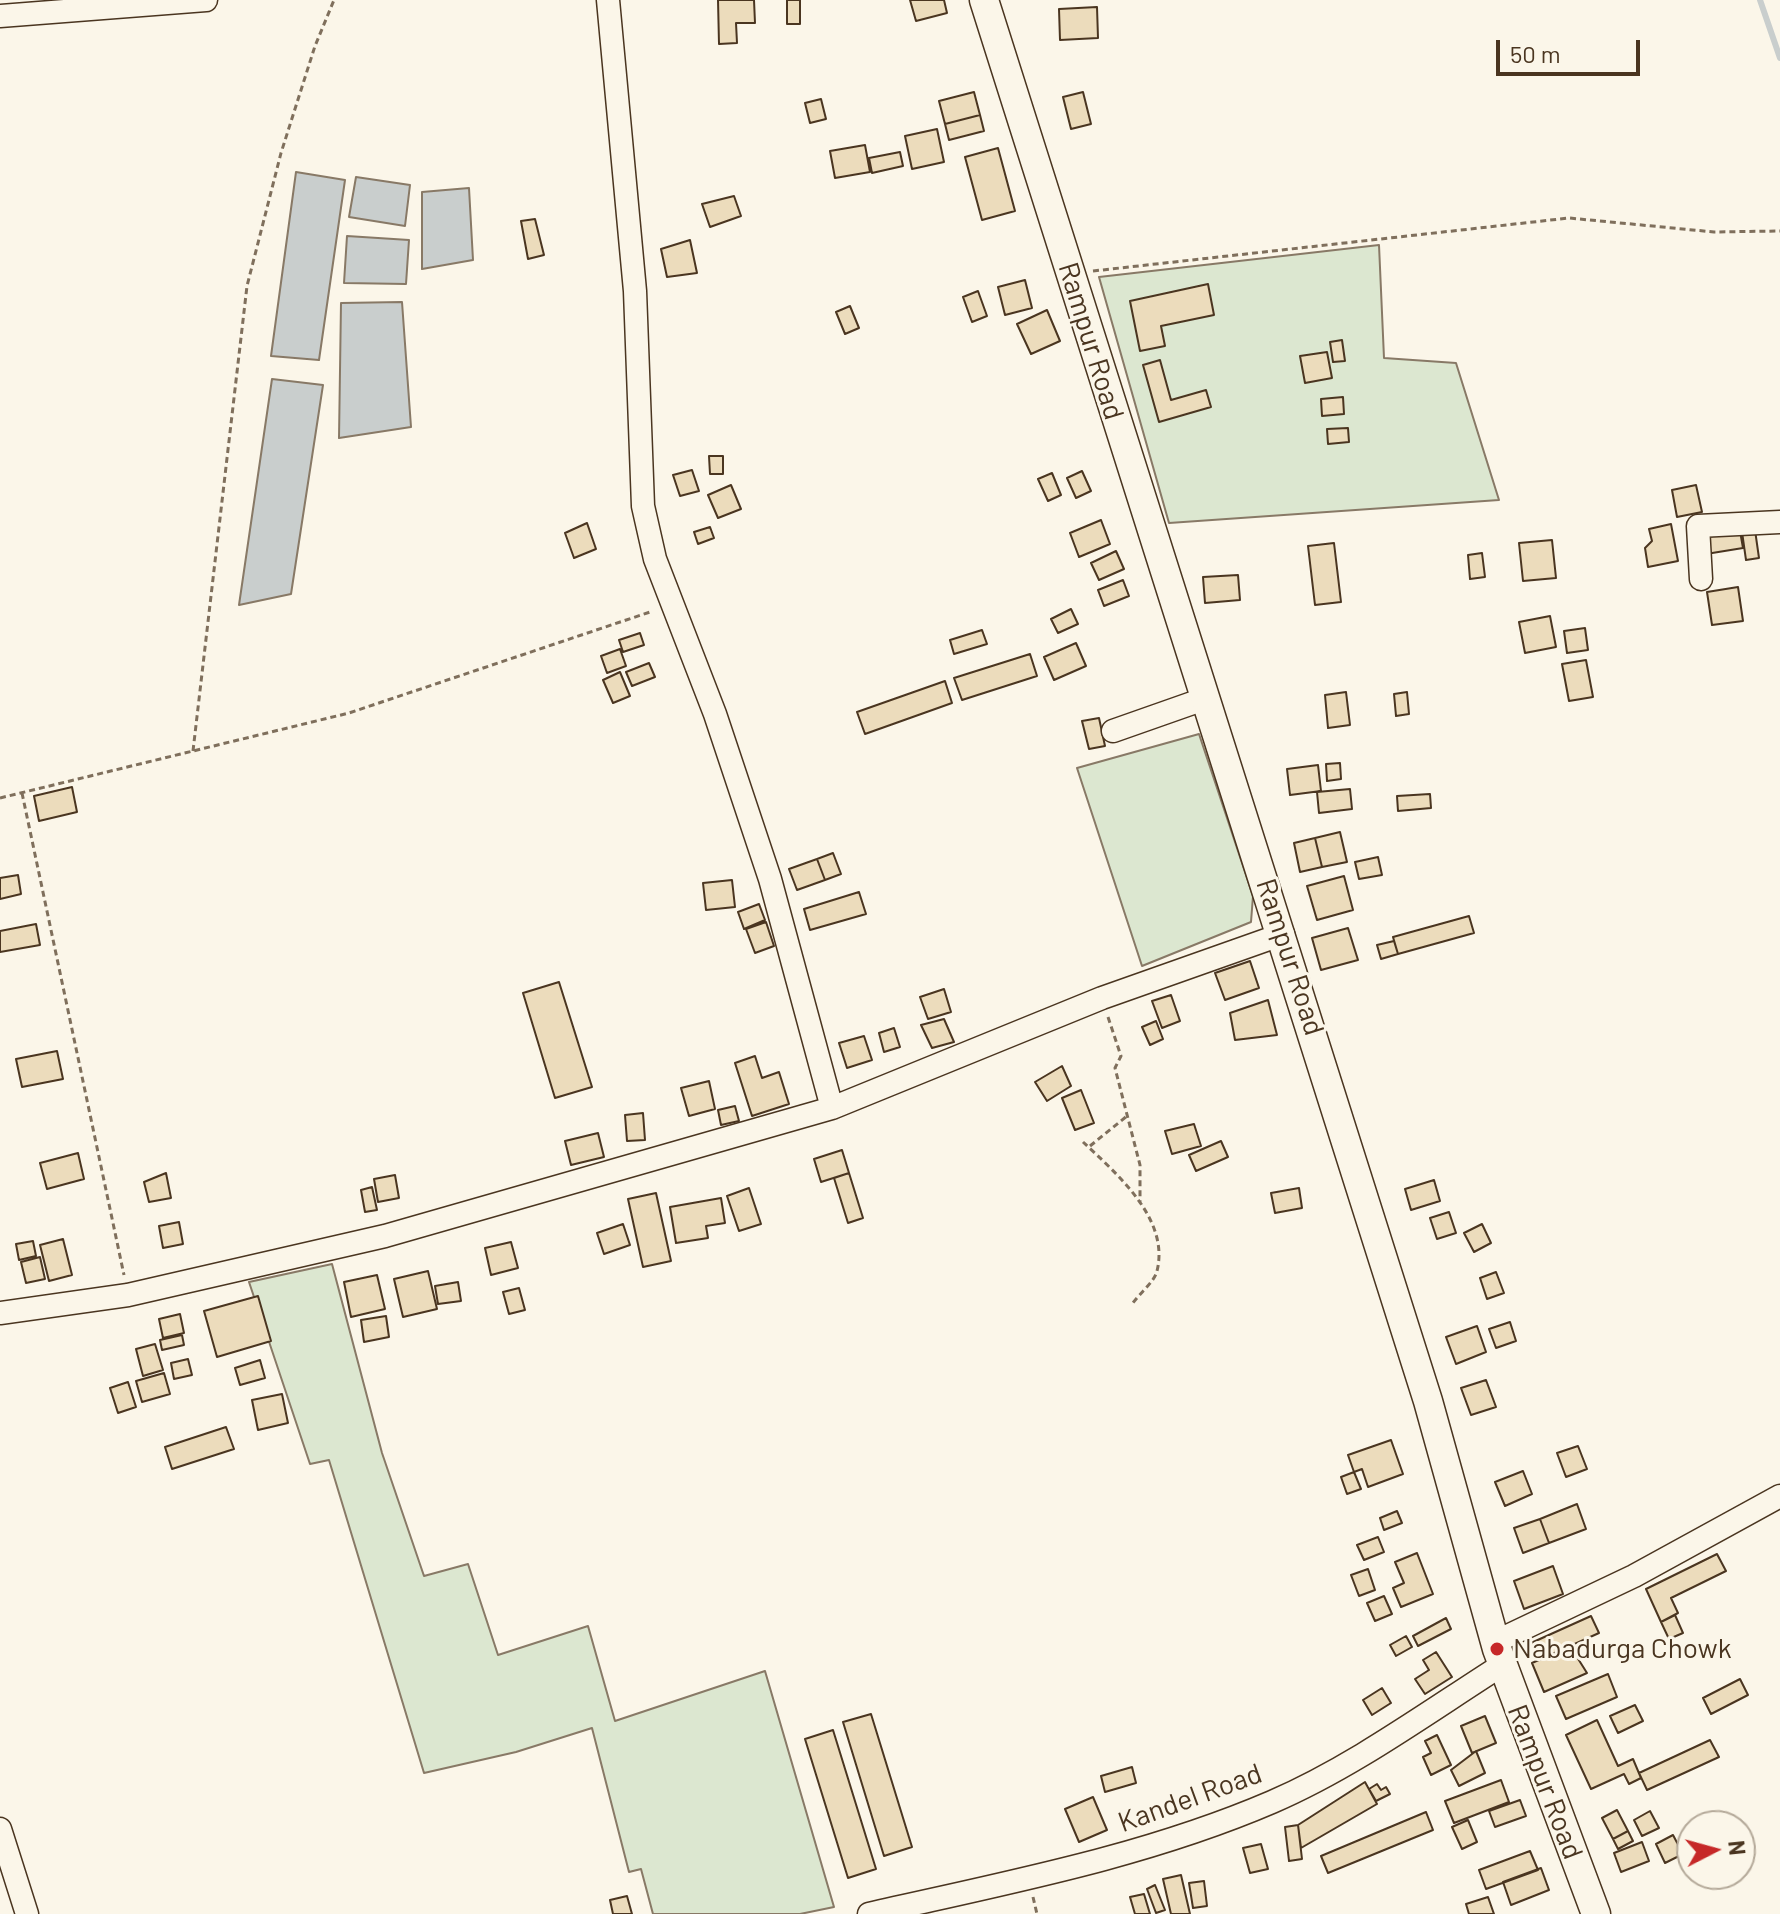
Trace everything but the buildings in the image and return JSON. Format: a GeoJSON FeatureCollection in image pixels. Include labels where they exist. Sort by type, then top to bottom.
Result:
{"type":"FeatureCollection","features":[{"type":"Feature","properties":{"kind":"main road","name":"Rampur Road"},"geometry":{"type":"LineString","coordinates":[[984,0],[1204,699],[1283,934],[1428,1401],[1499,1654],[1596,1914]]}},
{"type":"Feature","properties":{"kind":"street"},"geometry":{"type":"LineString","coordinates":[[0,16],[206,0]]}},
{"type":"Feature","properties":{"kind":"street"},"geometry":{"type":"LineString","coordinates":[[608,0],[635,291],[643,506],[655,559],[715,714],[770,879],[832,1108]]}},
{"type":"Feature","properties":{"kind":"street"},"geometry":{"type":"LineString","coordinates":[[1701,579],[1698,526],[1780,522]]}},
{"type":"Feature","properties":{"kind":"street"},"geometry":{"type":"LineString","coordinates":[[1113,731],[1204,699]]}},
{"type":"Feature","properties":{"kind":"street"},"geometry":{"type":"LineString","coordinates":[[0,1313],[128,1295],[385,1236],[832,1108],[1102,998],[1283,934]]}},
{"type":"Feature","properties":{"kind":"street","name":"Kandel Road"},"geometry":{"type":"LineString","coordinates":[[869,1914],[1143,1849],[1273,1802],[1373,1746],[1499,1654],[1780,1496]]}},
{"type":"Feature","properties":{"kind":"street"},"geometry":{"type":"LineString","coordinates":[[0,1829],[27,1914]]}},
{"type":"Feature","properties":{"kind":"path"},"geometry":{"type":"LineString","coordinates":[[193,751],[247,286],[281,153],[315,46],[334,0]]}},
{"type":"Feature","properties":{"kind":"path"},"geometry":{"type":"LineString","coordinates":[[1070,273],[1569,218],[1714,232],[1780,231]]}},
{"type":"Feature","properties":{"kind":"path"},"geometry":{"type":"LineString","coordinates":[[0,798],[349,713],[673,604]]}},
{"type":"Feature","properties":{"kind":"path"},"geometry":{"type":"LineString","coordinates":[[22,793],[128,1295]]}},
{"type":"Feature","properties":{"kind":"path"},"geometry":{"type":"LineString","coordinates":[[1102,998],[1121,1056],[1115,1068],[1140,1165],[1140,1203]]}},
{"type":"Feature","properties":{"kind":"path"},"geometry":{"type":"LineString","coordinates":[[1089,1147],[1127,1116]]}},
{"type":"Feature","properties":{"kind":"path"},"geometry":{"type":"LineString","coordinates":[[1083,1142],[1140,1203],[1156,1229],[1157,1269],[1131,1306]]}},
{"type":"Feature","properties":{"kind":"green space"},"geometry":{"type":"Polygon","coordinates":[[[1379,245],[1384,358],[1456,363],[1499,500],[1169,523],[1099,277],[1379,245]]]}},
{"type":"Feature","properties":{"kind":"green space"},"geometry":{"type":"Polygon","coordinates":[[[1199,734],[1253,896],[1251,922],[1142,966],[1077,768],[1199,734]]]}},
{"type":"Feature","properties":{"kind":"green space"},"geometry":{"type":"Polygon","coordinates":[[[332,1264],[382,1453],[424,1576],[468,1564],[498,1655],[588,1626],[615,1721],[765,1671],[834,1907],[800,1914],[653,1914],[641,1869],[629,1872],[592,1728],[516,1752],[424,1773],[329,1460],[310,1464],[249,1282],[332,1264]]]}},
{"type":"Feature","properties":{"kind":"shaded area"},"geometry":{"type":"Polygon","coordinates":[[[296,172],[345,180],[319,360],[271,356],[296,172]]]}},
{"type":"Feature","properties":{"kind":"shaded area"},"geometry":{"type":"Polygon","coordinates":[[[356,177],[410,185],[405,226],[349,217],[356,177]]]}},
{"type":"Feature","properties":{"kind":"shaded area"},"geometry":{"type":"Polygon","coordinates":[[[469,188],[473,260],[422,269],[422,192],[469,188]]]}},
{"type":"Feature","properties":{"kind":"shaded area"},"geometry":{"type":"Polygon","coordinates":[[[347,236],[409,240],[406,284],[344,283],[347,236]]]}},
{"type":"Feature","properties":{"kind":"shaded area"},"geometry":{"type":"Polygon","coordinates":[[[402,302],[411,427],[339,438],[341,303],[402,302]]]}},
{"type":"Feature","properties":{"kind":"shaded area"},"geometry":{"type":"Polygon","coordinates":[[[272,379],[323,385],[291,594],[239,605],[272,379]]]}},
{"type":"Feature","properties":{"kind":"waterway"},"geometry":{"type":"LineString","coordinates":[[1760,0],[1780,58]]}},
{"type":"Feature","properties":{"kind":"place","name":"Nabadurga Chowk"},"geometry":{"type":"Point","coordinates":[1497,1649]}}]}
